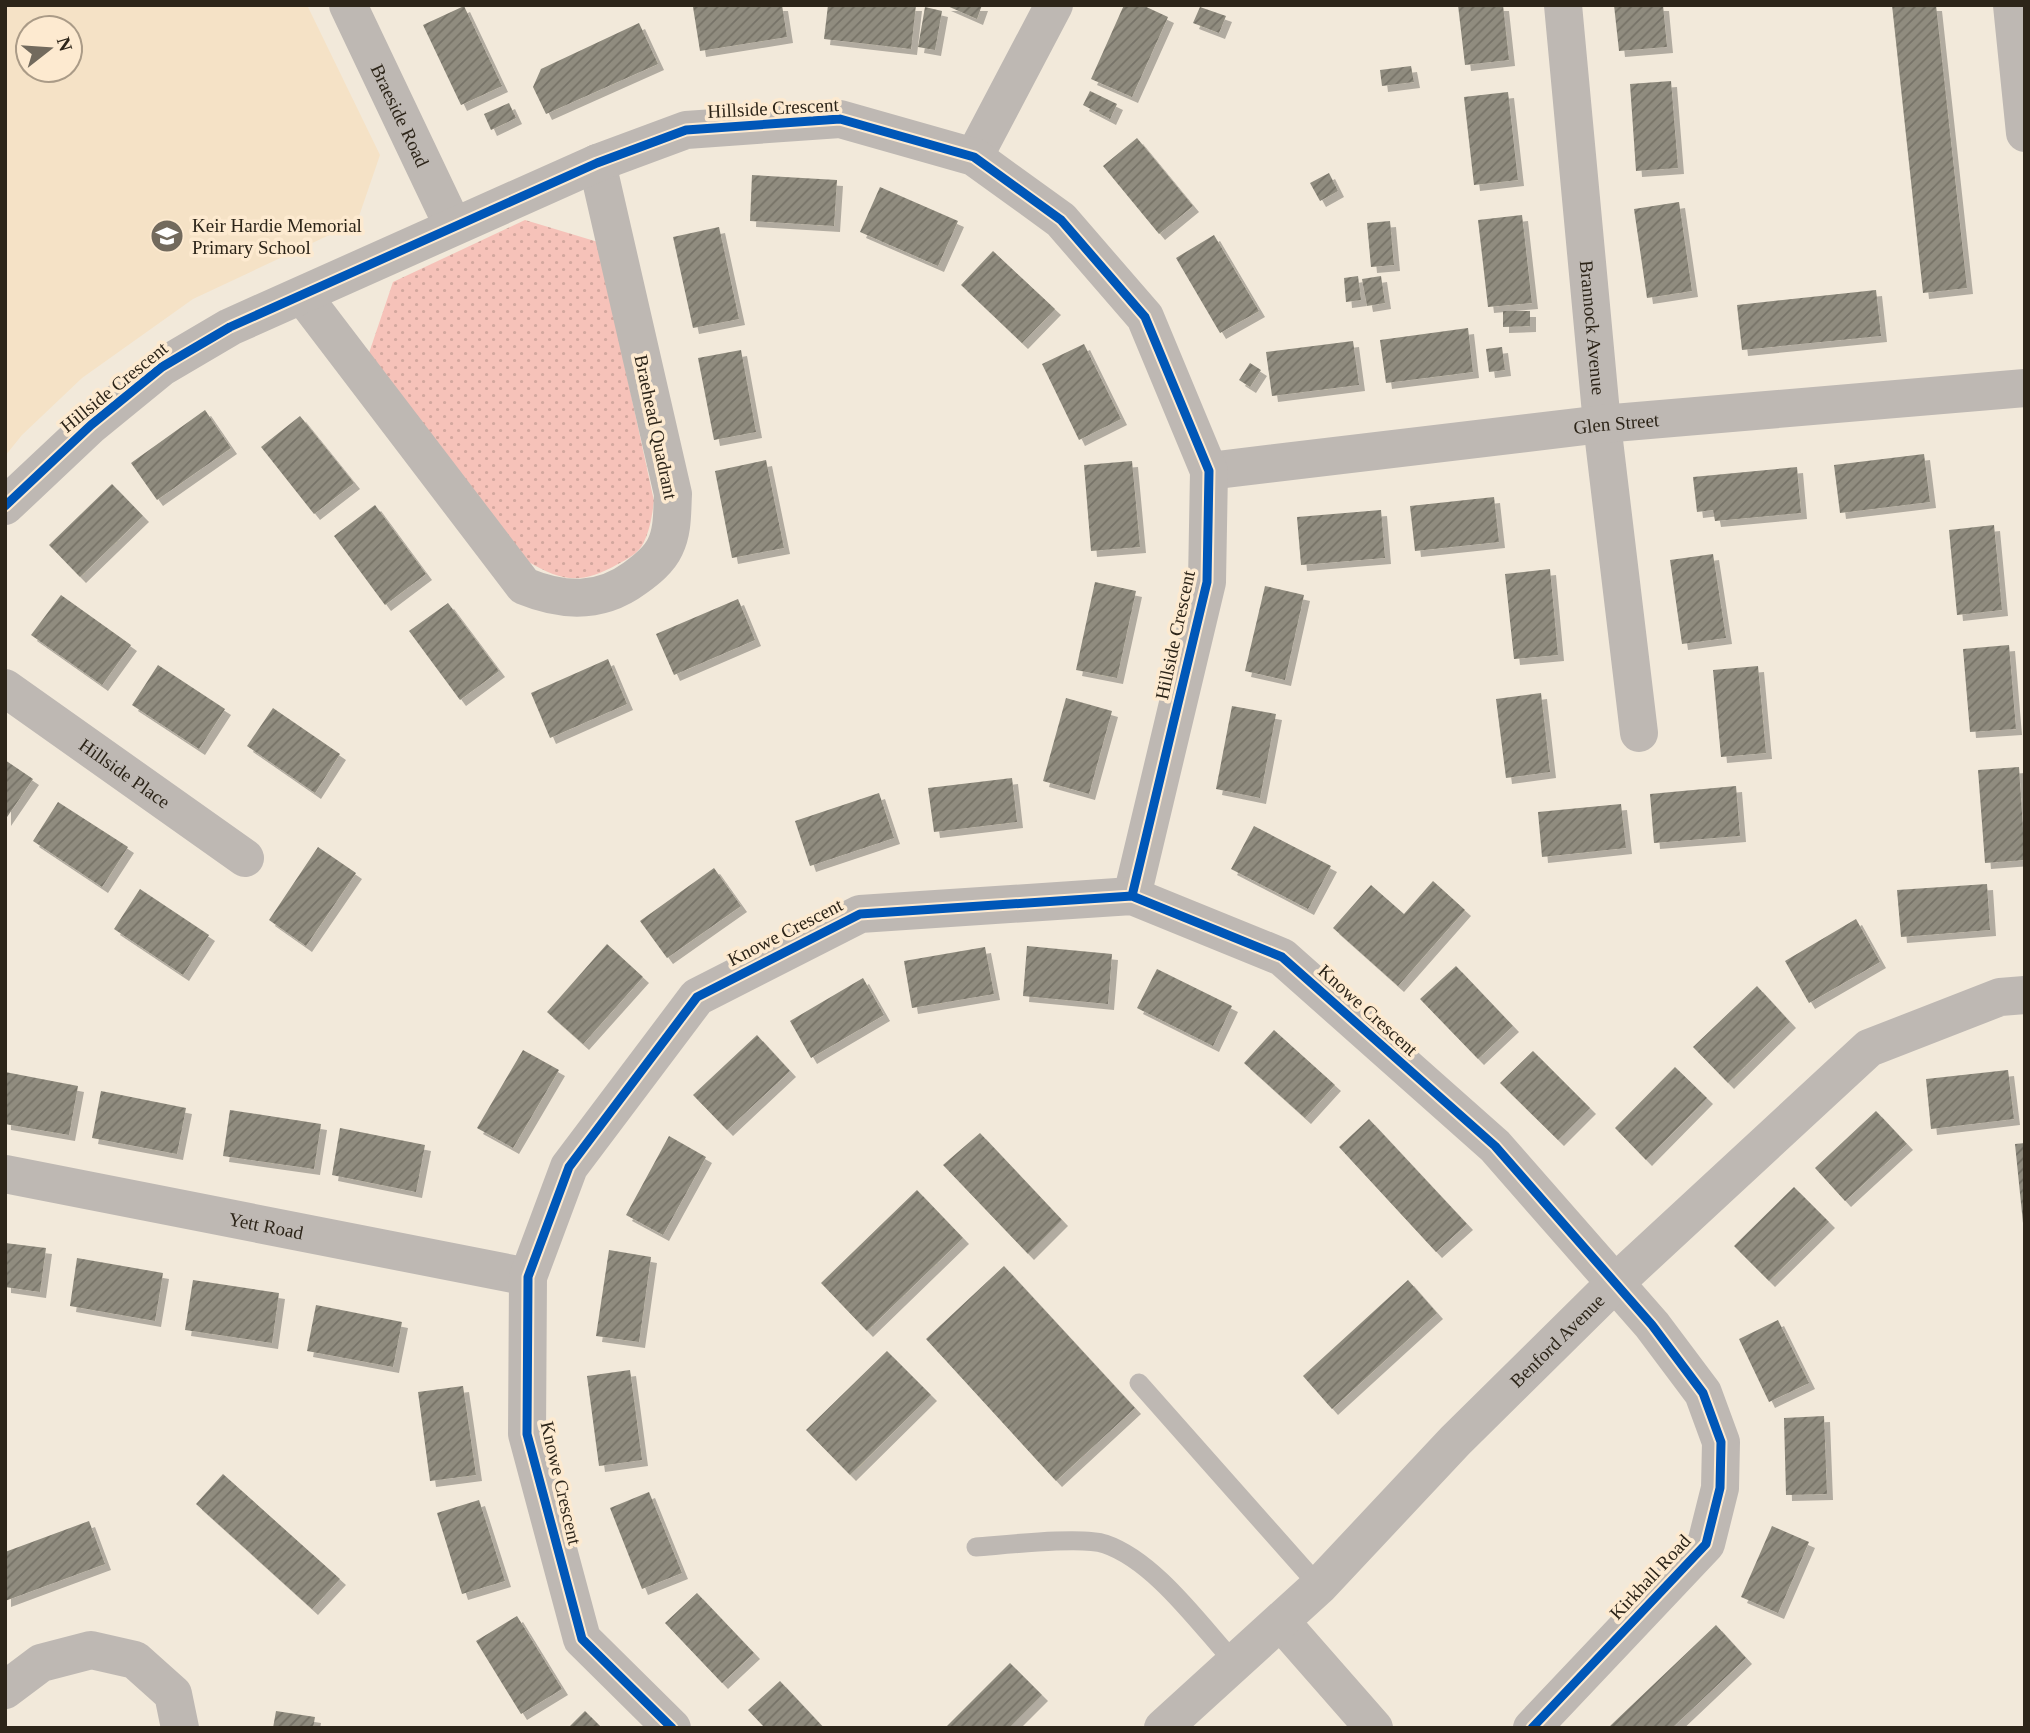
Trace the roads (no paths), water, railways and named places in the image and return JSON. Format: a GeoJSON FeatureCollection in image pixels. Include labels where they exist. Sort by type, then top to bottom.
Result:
{"type":"FeatureCollection","features":[{"type":"Feature","properties":{"kind":"street","name":"Braeside Road"},"geometry":{"type":"LineString","coordinates":[[348,5],[453,226]]}},
{"type":"Feature","properties":{"kind":"street"},"geometry":{"type":"LineString","coordinates":[[974,157],[1054,5]]}},
{"type":"Feature","properties":{"kind":"street","name":"Brannock Avenue"},"geometry":{"type":"LineString","coordinates":[[1563,5],[1602,424],[1639,733]]}},
{"type":"Feature","properties":{"kind":"street"},"geometry":{"type":"LineString","coordinates":[[2012,5],[2025,133]]}},
{"type":"Feature","properties":{"kind":"street","name":"Hillside Crescent"},"geometry":{"type":"LineString","coordinates":[[5,506],[91,425],[162,367],[230,327],[597,163],[686,130],[840,119],[974,157],[1061,220],[1145,317],[1209,471],[1208,582],[1132,896]]}},
{"type":"Feature","properties":{"kind":"street","name":"Braehead Quadrant"},"geometry":{"type":"LineString","coordinates":[[303,296],[524,586],[550,597],[578,599],[617,591],[648,568],[665,548],[672,522],[673,494],[597,163]]}},
{"type":"Feature","properties":{"kind":"street","name":"Glen Street"},"geometry":{"type":"LineString","coordinates":[[1209,471],[1602,424],[2025,388]]}},
{"type":"Feature","properties":{"kind":"street","name":"Hillside Place"},"geometry":{"type":"LineString","coordinates":[[5,688],[245,858]]}},
{"type":"Feature","properties":{"kind":"street","name":"Knowe Crescent"},"geometry":{"type":"LineString","coordinates":[[672,1728],[582,1639],[527,1434],[528,1277],[569,1167],[697,997],[860,914],[1132,896],[1282,957],[1495,1146],[1614,1284]]}},
{"type":"Feature","properties":{"kind":"street","name":"Benford Avenue"},"geometry":{"type":"LineString","coordinates":[[1163,1728],[1319,1586],[1455,1441],[1614,1284],[1868,1048],[2000,997],[2025,995]]}},
{"type":"Feature","properties":{"kind":"street","name":"Yett Road"},"geometry":{"type":"LineString","coordinates":[[5,1174],[528,1277]]}},
{"type":"Feature","properties":{"kind":"street","name":"Kirkhall Road"},"geometry":{"type":"LineString","coordinates":[[1532,1728],[1706,1544],[1720,1488],[1721,1442],[1703,1393],[1652,1325],[1614,1284]]}},
{"type":"Feature","properties":{"kind":"street"},"geometry":{"type":"LineString","coordinates":[[1281,1622],[1374,1728]]}},
{"type":"Feature","properties":{"kind":"street"},"geometry":{"type":"LineString","coordinates":[[5,1690],[41,1663],[91,1650],[135,1660],[173,1694],[180,1728]]}},
{"type":"Feature","properties":{"kind":"lane"},"geometry":{"type":"LineString","coordinates":[[1139,1383],[1319,1586]]}},
{"type":"Feature","properties":{"kind":"lane"},"geometry":{"type":"LineString","coordinates":[[976,1547],[1045,1542],[1104,1543],[1140,1565],[1166,1587],[1235,1663]]}},
{"type":"Feature","properties":{"kind":"place","name":"Keir Hardie Memorial Primary School"},"geometry":{"type":"Point","coordinates":[167,236]}}]}
